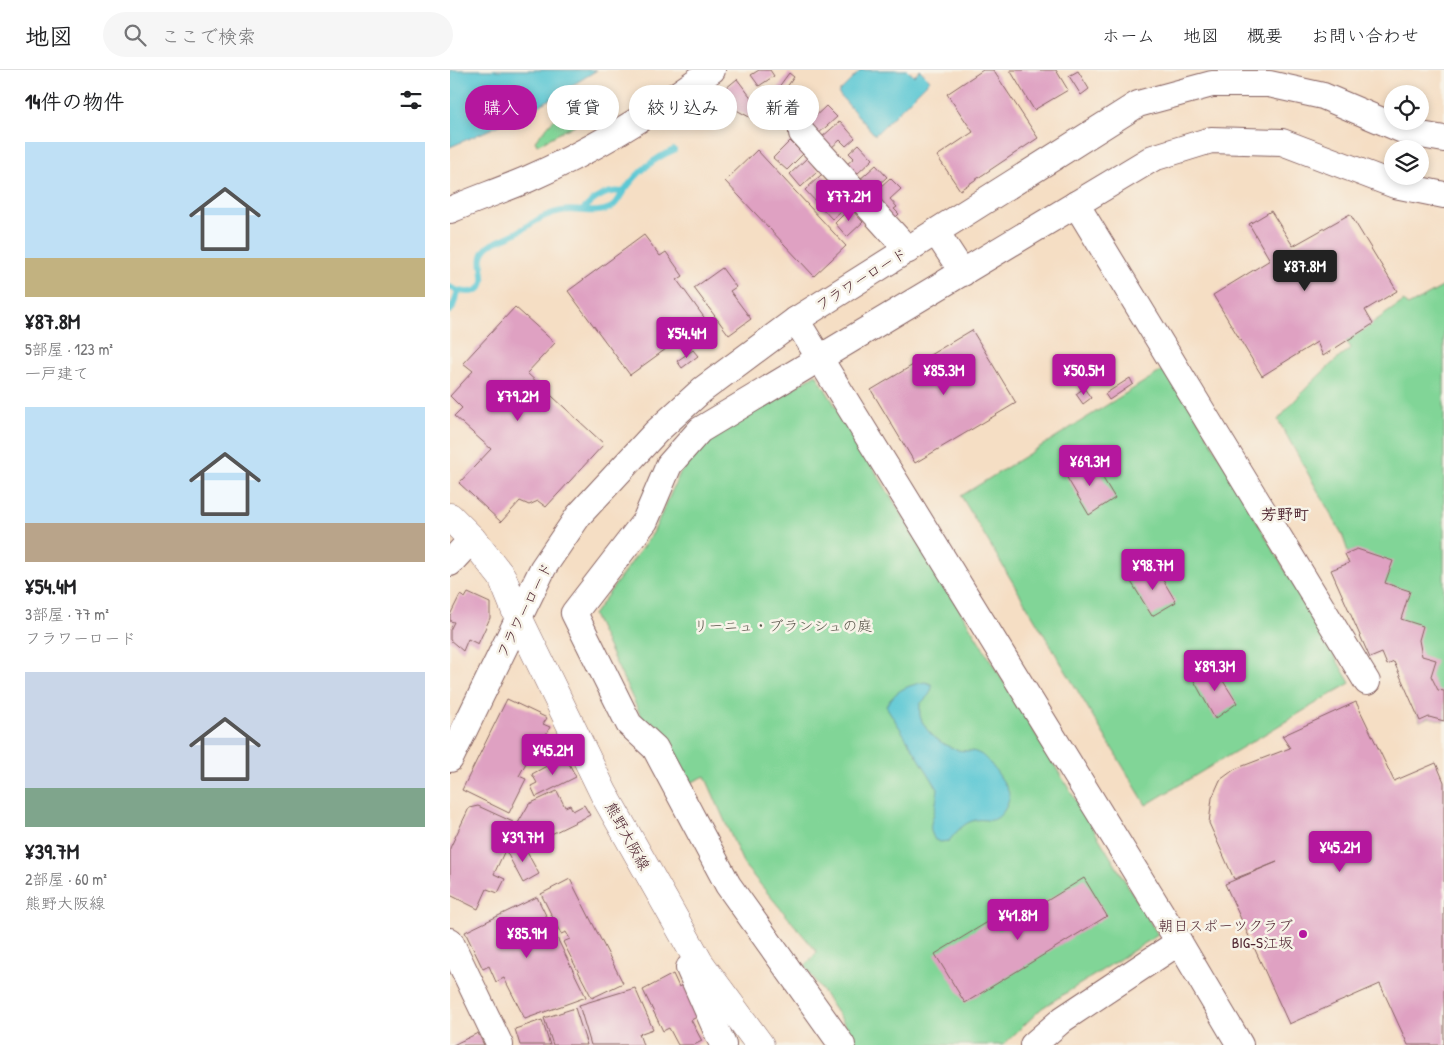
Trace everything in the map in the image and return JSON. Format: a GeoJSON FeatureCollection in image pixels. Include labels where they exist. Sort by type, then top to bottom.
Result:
{"type":"FeatureCollection","features":[{"type":"Feature","properties":{"kind":"main road","name":"熊野大阪線"},"geometry":{"type":"LineString","coordinates":[[450,517],[472,539],[502,577],[519,619],[604,794],[699,962],[760,1045]]}},
{"type":"Feature","properties":{"kind":"street"},"geometry":{"type":"LineString","coordinates":[[450,210],[529,178],[608,138],[712,70]]}},
{"type":"Feature","properties":{"kind":"street","name":"フラワーロード"},"geometry":{"type":"LineString","coordinates":[[450,759],[543,568],[580,515],[656,432],[702,390],[796,320],[1138,104],[1212,84],[1269,84],[1323,96],[1410,133],[1444,140]]}},
{"type":"Feature","properties":{"kind":"street"},"geometry":{"type":"LineString","coordinates":[[802,133],[908,250]]}},
{"type":"Feature","properties":{"kind":"street"},"geometry":{"type":"LineString","coordinates":[[842,1045],[728,885],[655,748],[628,724],[574,613],[645,521],[669,465],[700,430],[1154,158],[1212,140],[1282,142],[1395,185],[1444,195]]}},
{"type":"Feature","properties":{"kind":"street"},"geometry":{"type":"LineString","coordinates":[[1076,204],[1367,682]]}},
{"type":"Feature","properties":{"kind":"street"},"geometry":{"type":"LineString","coordinates":[[936,232],[963,273]]}},
{"type":"Feature","properties":{"kind":"street"},"geometry":{"type":"LineString","coordinates":[[796,320],[1179,942],[1240,1045]]}},
{"type":"Feature","properties":{"kind":"street"},"geometry":{"type":"LineString","coordinates":[[450,563],[472,539]]}},
{"type":"Feature","properties":{"kind":"street"},"geometry":{"type":"LineString","coordinates":[[450,941],[500,1045]]}},
{"type":"Feature","properties":{"kind":"street"},"geometry":{"type":"LineString","coordinates":[[1033,1045],[1063,1019],[1179,942]]}},
{"type":"Feature","properties":{"kind":"street"},"geometry":{"type":"LineString","coordinates":[[689,968],[723,1045]]}},
{"type":"Feature","properties":{"kind":"green space"},"geometry":{"type":"Polygon","coordinates":[[[547,127],[547,130],[566,130],[537,145],[535,141],[547,127]]]}},
{"type":"Feature","properties":{"kind":"green space"},"geometry":{"type":"Polygon","coordinates":[[[1444,286],[1444,721],[1429,717],[1420,721],[1342,534],[1278,420],[1331,364],[1351,348],[1346,341],[1404,301],[1408,306],[1444,286]]]}},
{"type":"Feature","properties":{"kind":"green space"},"geometry":{"type":"Polygon","coordinates":[[[1168,367],[1350,683],[1146,805],[961,496],[1168,367]]]}},
{"type":"Feature","properties":{"kind":"green space","name":"リーニュ・ブランシュの庭"},"geometry":{"type":"Polygon","coordinates":[[[816,374],[1158,935],[1042,1008],[1003,1045],[859,1045],[805,966],[817,952],[744,865],[705,776],[688,784],[661,727],[642,718],[593,615],[653,533],[680,473],[712,438],[816,374]]]}},
{"type":"Feature","properties":{"kind":"water"},"geometry":{"type":"Polygon","coordinates":[[[450,70],[597,70],[573,85],[547,85],[547,101],[537,107],[537,85],[465,85],[465,130],[488,130],[450,147],[450,70]]]}},
{"type":"Feature","properties":{"kind":"water"},"geometry":{"type":"Polygon","coordinates":[[[861,70],[907,70],[914,76],[920,70],[930,80],[875,135],[838,93],[861,70]]]}},
{"type":"Feature","properties":{"kind":"water"},"geometry":{"type":"Polygon","coordinates":[[[925,682],[931,684],[932,688],[929,695],[920,704],[920,717],[927,730],[947,746],[958,750],[974,752],[984,757],[1001,779],[1009,794],[1006,806],[999,816],[993,820],[976,820],[964,825],[949,841],[940,842],[935,840],[931,831],[931,824],[938,789],[886,706],[902,690],[925,682]]]}},
{"type":"Feature","properties":{"kind":"building"},"geometry":{"type":"Polygon","coordinates":[[[759,70],[770,70],[774,76],[758,85],[751,75],[759,70]]]}},
{"type":"Feature","properties":{"kind":"building"},"geometry":{"type":"Polygon","coordinates":[[[983,70],[993,70],[1038,138],[960,190],[937,156],[973,132],[947,94],[983,70]]]}},
{"type":"Feature","properties":{"kind":"building"},"geometry":{"type":"Polygon","coordinates":[[[1010,70],[1056,70],[1068,90],[1034,110],[1010,70]]]}},
{"type":"Feature","properties":{"kind":"building"},"geometry":{"type":"Polygon","coordinates":[[[1078,71],[1089,89],[1081,95],[1069,76],[1078,71]]]}},
{"type":"Feature","properties":{"kind":"building"},"geometry":{"type":"Polygon","coordinates":[[[789,73],[794,77],[788,85],[780,85],[789,73]]]}},
{"type":"Feature","properties":{"kind":"building"},"geometry":{"type":"Polygon","coordinates":[[[737,79],[747,92],[747,116],[737,110],[737,85],[730,85],[737,79]]]}},
{"type":"Feature","properties":{"kind":"building"},"geometry":{"type":"Polygon","coordinates":[[[826,106],[837,117],[817,135],[812,130],[819,130],[819,113],[826,106]]]}},
{"type":"Feature","properties":{"kind":"building"},"geometry":{"type":"Polygon","coordinates":[[[840,121],[855,138],[846,146],[840,140],[831,148],[821,138],[840,121]]]}},
{"type":"Feature","properties":{"kind":"building"},"geometry":{"type":"Polygon","coordinates":[[[790,141],[803,154],[787,170],[773,158],[790,141]]]}},
{"type":"Feature","properties":{"kind":"building"},"geometry":{"type":"Polygon","coordinates":[[[859,144],[873,159],[856,175],[846,165],[854,158],[849,153],[859,144]]]}},
{"type":"Feature","properties":{"kind":"building"},"geometry":{"type":"Polygon","coordinates":[[[757,150],[846,246],[814,276],[725,181],[757,150]]]}},
{"type":"Feature","properties":{"kind":"building"},"geometry":{"type":"Polygon","coordinates":[[[807,158],[818,171],[801,187],[790,174],[807,158]]]}},
{"type":"Feature","properties":{"kind":"building"},"geometry":{"type":"Polygon","coordinates":[[[876,165],[887,177],[869,193],[858,181],[876,165]]]}},
{"type":"Feature","properties":{"kind":"building"},"geometry":{"type":"Polygon","coordinates":[[[822,174],[834,187],[817,203],[805,190],[822,174]]]}},
{"type":"Feature","properties":{"kind":"building"},"geometry":{"type":"Polygon","coordinates":[[[890,178],[901,189],[890,199],[897,207],[894,209],[899,214],[892,221],[869,197],[890,178]]]}},
{"type":"Feature","properties":{"kind":"building"},"geometry":{"type":"Polygon","coordinates":[[[836,192],[848,205],[832,219],[820,206],[836,192]]]}},
{"type":"Feature","properties":{"kind":"building"},"geometry":{"type":"Polygon","coordinates":[[[850,208],[863,222],[847,237],[835,223],[850,208]]]}},
{"type":"Feature","properties":{"kind":"building"},"geometry":{"type":"Polygon","coordinates":[[[1271,211],[1293,246],[1350,214],[1397,291],[1365,310],[1373,324],[1323,356],[1317,342],[1262,376],[1213,295],[1270,260],[1249,224],[1271,211]]]}},
{"type":"Feature","properties":{"kind":"building"},"geometry":{"type":"Polygon","coordinates":[[[644,235],[660,256],[666,252],[683,276],[677,280],[706,320],[630,375],[568,291],[644,235]]]}},
{"type":"Feature","properties":{"kind":"building"},"geometry":{"type":"Polygon","coordinates":[[[722,268],[736,287],[730,291],[751,319],[729,335],[694,288],[722,268]]]}},
{"type":"Feature","properties":{"kind":"building"},"geometry":{"type":"Polygon","coordinates":[[[515,307],[555,343],[527,373],[604,444],[546,507],[538,501],[529,505],[520,501],[501,522],[459,483],[491,449],[454,416],[462,408],[450,396],[473,371],[463,363],[515,307]]]}},
{"type":"Feature","properties":{"kind":"building"},"geometry":{"type":"Polygon","coordinates":[[[972,330],[1016,403],[915,463],[871,390],[972,330]]]}},
{"type":"Feature","properties":{"kind":"building"},"geometry":{"type":"Polygon","coordinates":[[[693,350],[698,356],[682,368],[677,361],[693,350]]]}},
{"type":"Feature","properties":{"kind":"building"},"geometry":{"type":"Polygon","coordinates":[[[1130,378],[1133,384],[1109,400],[1105,394],[1130,378]]]}},
{"type":"Feature","properties":{"kind":"building"},"geometry":{"type":"Polygon","coordinates":[[[1084,388],[1091,398],[1083,404],[1076,394],[1084,388]]]}},
{"type":"Feature","properties":{"kind":"building"},"geometry":{"type":"Polygon","coordinates":[[[1092,460],[1115,498],[1089,515],[1066,476],[1092,460]]]}},
{"type":"Feature","properties":{"kind":"building"},"geometry":{"type":"Polygon","coordinates":[[[1357,549],[1393,561],[1385,583],[1410,591],[1401,619],[1423,626],[1419,640],[1422,656],[1436,660],[1431,676],[1438,690],[1444,691],[1444,721],[1429,717],[1420,721],[1394,662],[1387,665],[1382,653],[1370,658],[1331,570],[1349,563],[1345,554],[1357,549]]]}},
{"type":"Feature","properties":{"kind":"building"},"geometry":{"type":"Polygon","coordinates":[[[1154,565],[1176,602],[1152,616],[1130,580],[1154,565]]]}},
{"type":"Feature","properties":{"kind":"building"},"geometry":{"type":"Polygon","coordinates":[[[468,593],[490,603],[490,618],[478,644],[468,639],[463,651],[450,640],[450,630],[454,622],[450,621],[450,615],[460,595],[465,598],[468,593]]]}},
{"type":"Feature","properties":{"kind":"building"},"geometry":{"type":"Polygon","coordinates":[[[1213,665],[1237,703],[1215,719],[1193,679],[1213,665]]]}},
{"type":"Feature","properties":{"kind":"building"},"geometry":{"type":"Polygon","coordinates":[[[507,699],[547,718],[543,724],[550,727],[537,752],[533,750],[519,776],[526,779],[509,813],[462,790],[507,699]]]}},
{"type":"Feature","properties":{"kind":"building"},"geometry":{"type":"Polygon","coordinates":[[[1356,702],[1394,781],[1436,763],[1444,782],[1444,1045],[1408,1045],[1380,984],[1289,1024],[1225,884],[1277,862],[1234,879],[1209,823],[1212,798],[1220,780],[1235,769],[1290,748],[1282,736],[1356,702]]]}},
{"type":"Feature","properties":{"kind":"building"},"geometry":{"type":"Polygon","coordinates":[[[565,756],[576,777],[536,797],[531,786],[537,783],[532,774],[565,756]]]}},
{"type":"Feature","properties":{"kind":"building"},"geometry":{"type":"Polygon","coordinates":[[[557,791],[565,807],[570,805],[573,811],[584,805],[590,815],[529,845],[518,823],[529,804],[557,791]]]}},
{"type":"Feature","properties":{"kind":"building"},"geometry":{"type":"Polygon","coordinates":[[[478,806],[513,822],[508,830],[513,833],[494,874],[505,879],[498,893],[487,889],[478,909],[450,895],[450,848],[469,808],[478,806]]]}},
{"type":"Feature","properties":{"kind":"building"},"geometry":{"type":"Polygon","coordinates":[[[522,843],[539,874],[523,883],[506,851],[522,843]]]}},
{"type":"Feature","properties":{"kind":"building"},"geometry":{"type":"Polygon","coordinates":[[[1084,878],[1107,916],[965,1003],[935,954],[991,920],[998,931],[1084,878]]]}},
{"type":"Feature","properties":{"kind":"building"},"geometry":{"type":"Polygon","coordinates":[[[570,879],[623,983],[592,998],[563,942],[570,939],[566,932],[561,934],[541,894],[570,879]]]}},
{"type":"Feature","properties":{"kind":"building"},"geometry":{"type":"Polygon","coordinates":[[[537,897],[586,997],[525,1019],[504,978],[496,982],[489,966],[483,969],[465,932],[537,897]]]}},
{"type":"Feature","properties":{"kind":"building"},"geometry":{"type":"Polygon","coordinates":[[[673,974],[679,987],[686,984],[697,1017],[691,1020],[702,1041],[694,1045],[678,1045],[669,1028],[663,1031],[643,990],[673,974]]]}},
{"type":"Feature","properties":{"kind":"building"},"geometry":{"type":"Polygon","coordinates":[[[635,988],[653,1029],[639,1034],[643,1045],[591,1045],[579,1005],[635,988]]]}},
{"type":"Feature","properties":{"kind":"building"},"geometry":{"type":"Polygon","coordinates":[[[575,1008],[587,1045],[553,1045],[544,1018],[575,1008]]]}},
{"type":"Feature","properties":{"kind":"building"},"geometry":{"type":"Polygon","coordinates":[[[542,1020],[550,1045],[520,1045],[515,1029],[542,1020]]]}},
{"type":"Feature","properties":{"kind":"building"},"geometry":{"type":"Polygon","coordinates":[[[478,1033],[484,1045],[453,1045],[478,1033]]]}},
{"type":"Feature","properties":{"kind":"waterway"},"geometry":{"type":"LineString","coordinates":[[450,287],[463,292],[477,290],[483,282],[483,253],[492,244],[555,212],[567,210],[599,211],[610,208],[617,202],[622,193],[640,172],[660,157],[674,150]]}},
{"type":"Feature","properties":{"kind":"waterway"},"geometry":{"type":"LineString","coordinates":[[583,210],[601,195],[617,191],[623,192]]}},
{"type":"Feature","properties":{"kind":"waterway"},"geometry":{"type":"LineString","coordinates":[[450,311],[458,292]]}},
{"type":"Feature","properties":{"kind":"place","name":"朝日スポーツクラブ BIG-S江坂"},"geometry":{"type":"Point","coordinates":[1303,934]}},
{"type":"Feature","properties":{"kind":"district","name":"芳野町"},"geometry":{"type":"Point","coordinates":[1285,514]}}]}
